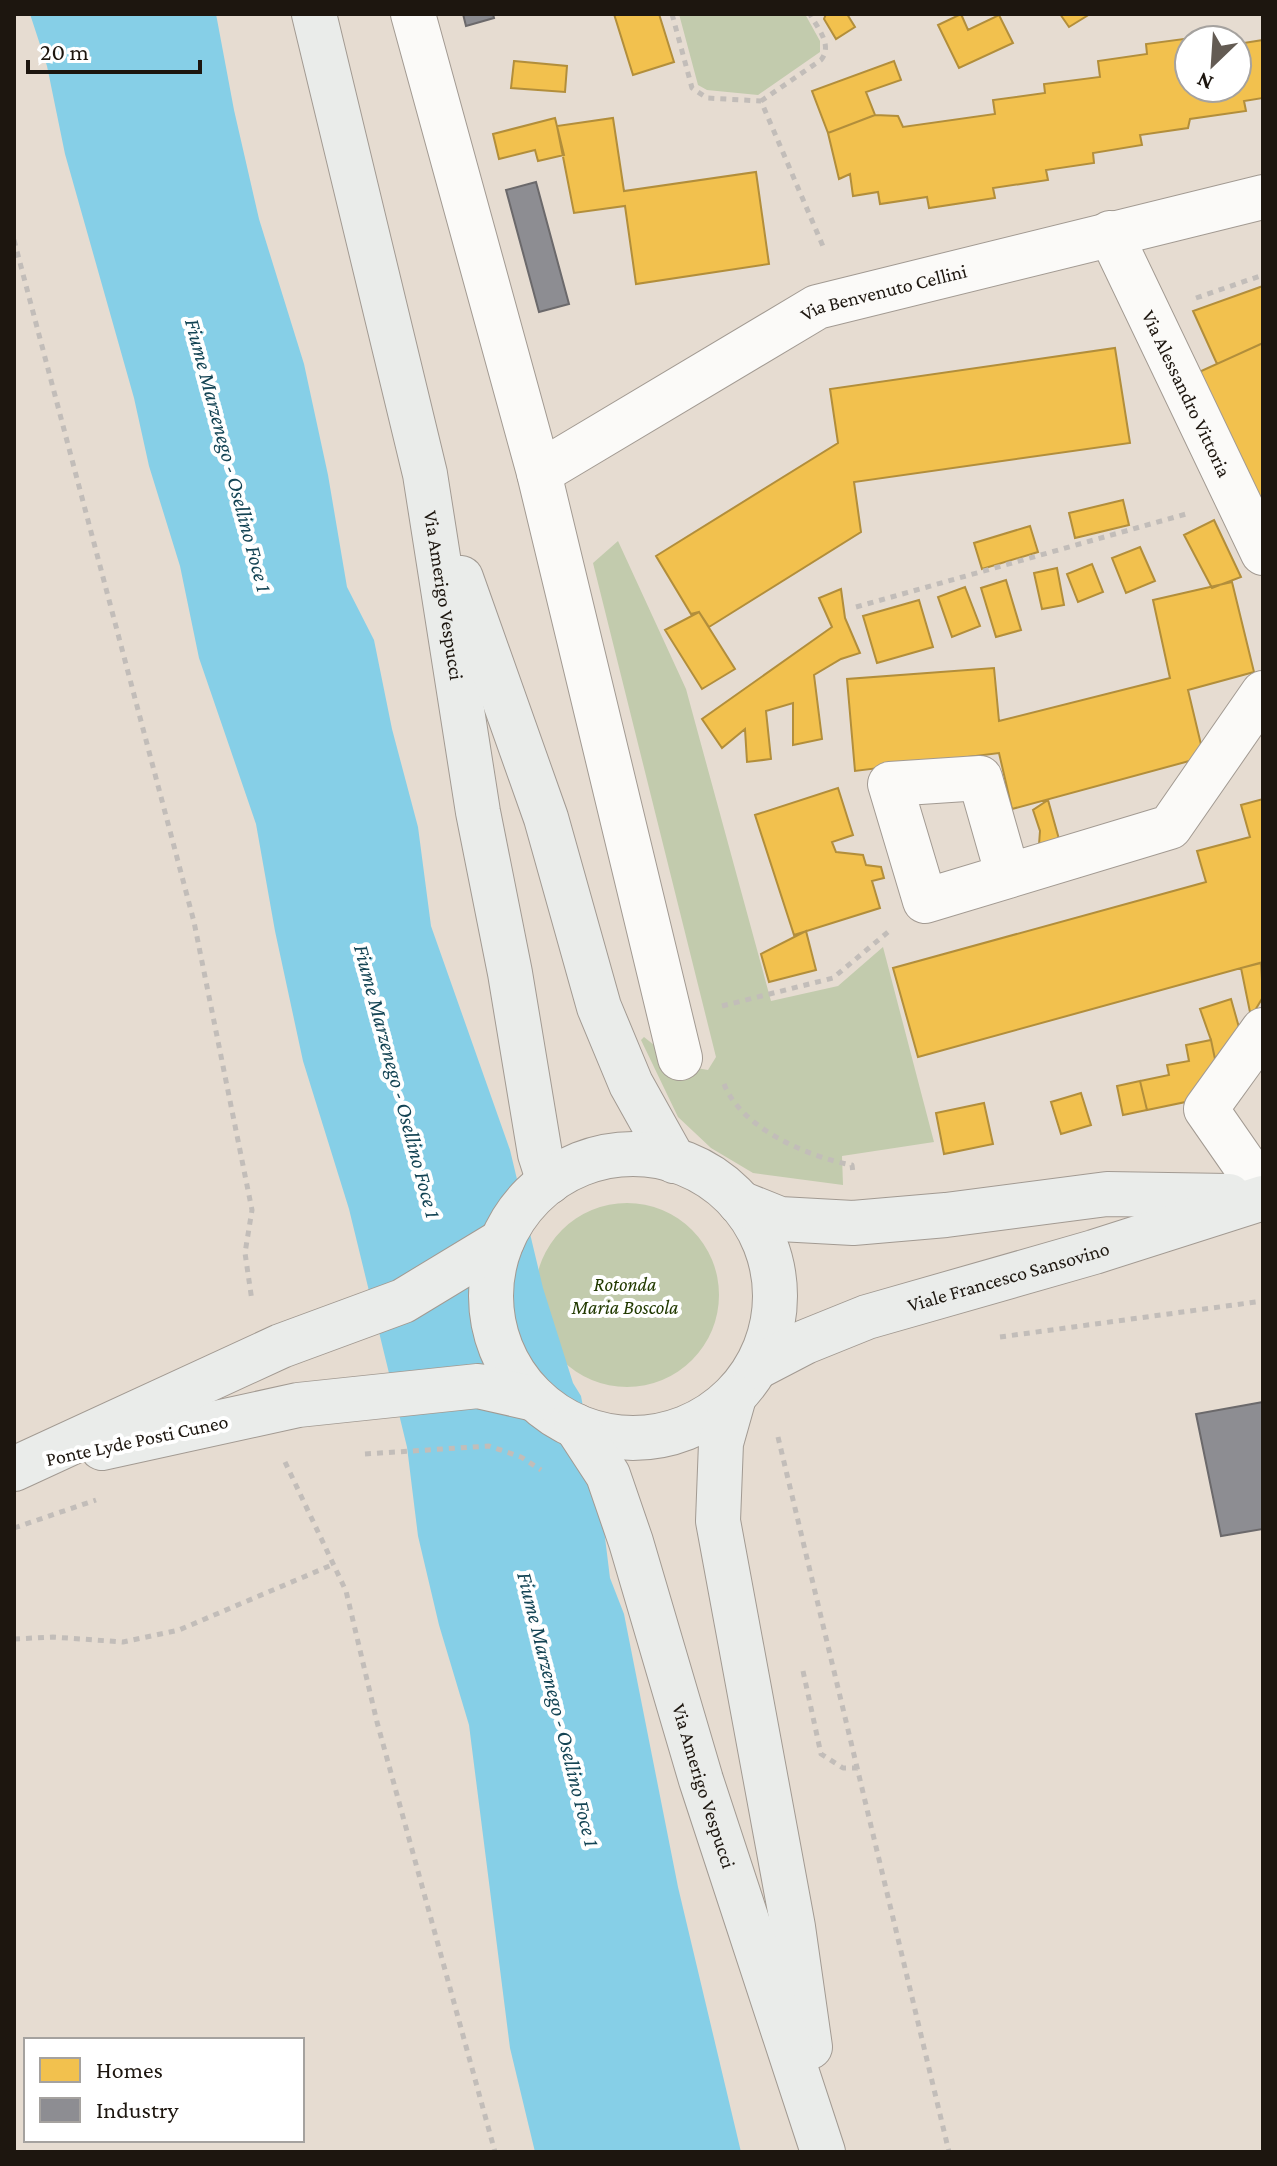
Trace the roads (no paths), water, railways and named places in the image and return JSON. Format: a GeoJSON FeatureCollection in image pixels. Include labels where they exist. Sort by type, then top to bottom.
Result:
{"type":"FeatureCollection","features":[{"type":"Feature","properties":{"kind":"main road","name":"Via Amerigo Vespucci"},"geometry":{"type":"LineString","coordinates":[[314,14],[425,474],[478,812],[510,973],[540,1154],[538,1192]]}},
{"type":"Feature","properties":{"kind":"main road"},"geometry":{"type":"LineString","coordinates":[[425,474],[546,818],[599,1007],[631,1084],[674,1161]]}},
{"type":"Feature","properties":{"kind":"main road"},"geometry":{"type":"LineString","coordinates":[[746,1382],[707,1418],[676,1432],[597,1446],[535,1399],[505,1357],[494,1326],[491,1283],[502,1241],[538,1192],[578,1166],[609,1156],[642,1155],[674,1161],[710,1177],[740,1203],[757,1227],[769,1254],[775,1282],[775,1311],[769,1340],[746,1382],[721,1443],[718,1521],[793,1927],[824,2152]]}},
{"type":"Feature","properties":{"kind":"main road"},"geometry":{"type":"LineString","coordinates":[[740,1203],[780,1219],[853,1223],[946,1215],[1107,1194],[1263,1195]]}},
{"type":"Feature","properties":{"kind":"main road","name":"Viale Francesco Sansovino"},"geometry":{"type":"LineString","coordinates":[[746,1382],[805,1342],[867,1317],[1094,1252],[1263,1195]]}},
{"type":"Feature","properties":{"kind":"main road","name":"Ponte Lyde Posti Cuneo"},"geometry":{"type":"LineString","coordinates":[[20,1467],[271,1351],[403,1301],[502,1241]]}},
{"type":"Feature","properties":{"kind":"main road","name":"Ponte Lyde Posti Cuneo"},"geometry":{"type":"LineString","coordinates":[[20,1467],[298,1405],[478,1386],[535,1399]]}},
{"type":"Feature","properties":{"kind":"main road","name":"Via Amerigo Vespucci"},"geometry":{"type":"LineString","coordinates":[[597,1446],[631,1542],[701,1780],[824,2152]]}},
{"type":"Feature","properties":{"kind":"street"},"geometry":{"type":"LineString","coordinates":[[413,14],[539,473],[675,1038]]}},
{"type":"Feature","properties":{"kind":"street","name":"Via Benvenuto Cellini"},"geometry":{"type":"LineString","coordinates":[[539,473],[817,307],[1263,197]]}},
{"type":"Feature","properties":{"kind":"street","name":"Via Alessandro Vittoria"},"geometry":{"type":"LineString","coordinates":[[1110,233],[1263,553]]}},
{"type":"Feature","properties":{"kind":"street"},"geometry":{"type":"LineString","coordinates":[[1008,876],[980,778],[890,784],[925,901],[1008,876],[1170,827],[1263,693]]}},
{"type":"Feature","properties":{"kind":"street"},"geometry":{"type":"LineString","coordinates":[[1263,1030],[1206,1109],[1263,1195]]}},
{"type":"Feature","properties":{"kind":"water","name":"Fiume Marzenego - Osellino Foce 1"},"geometry":{"type":"Polygon","coordinates":[[[30,14],[216,14],[259,219],[304,364],[328,475],[347,587],[374,640],[392,729],[418,827],[431,926],[510,1150],[543,1288],[573,1383],[581,1396],[600,1497],[610,1578],[624,1614],[678,1887],[741,2152],[535,2152],[510,2048],[469,1725],[439,1625],[418,1536],[407,1447],[349,1209],[303,1061],[256,824],[199,658],[180,566],[149,466],[134,398],[65,154],[47,66],[30,14]]]}},
{"type":"Feature","properties":{"kind":"park label","name":"Rotonda Maria Boscola"},"geometry":{"type":"Point","coordinates":[625,1296]}}]}
